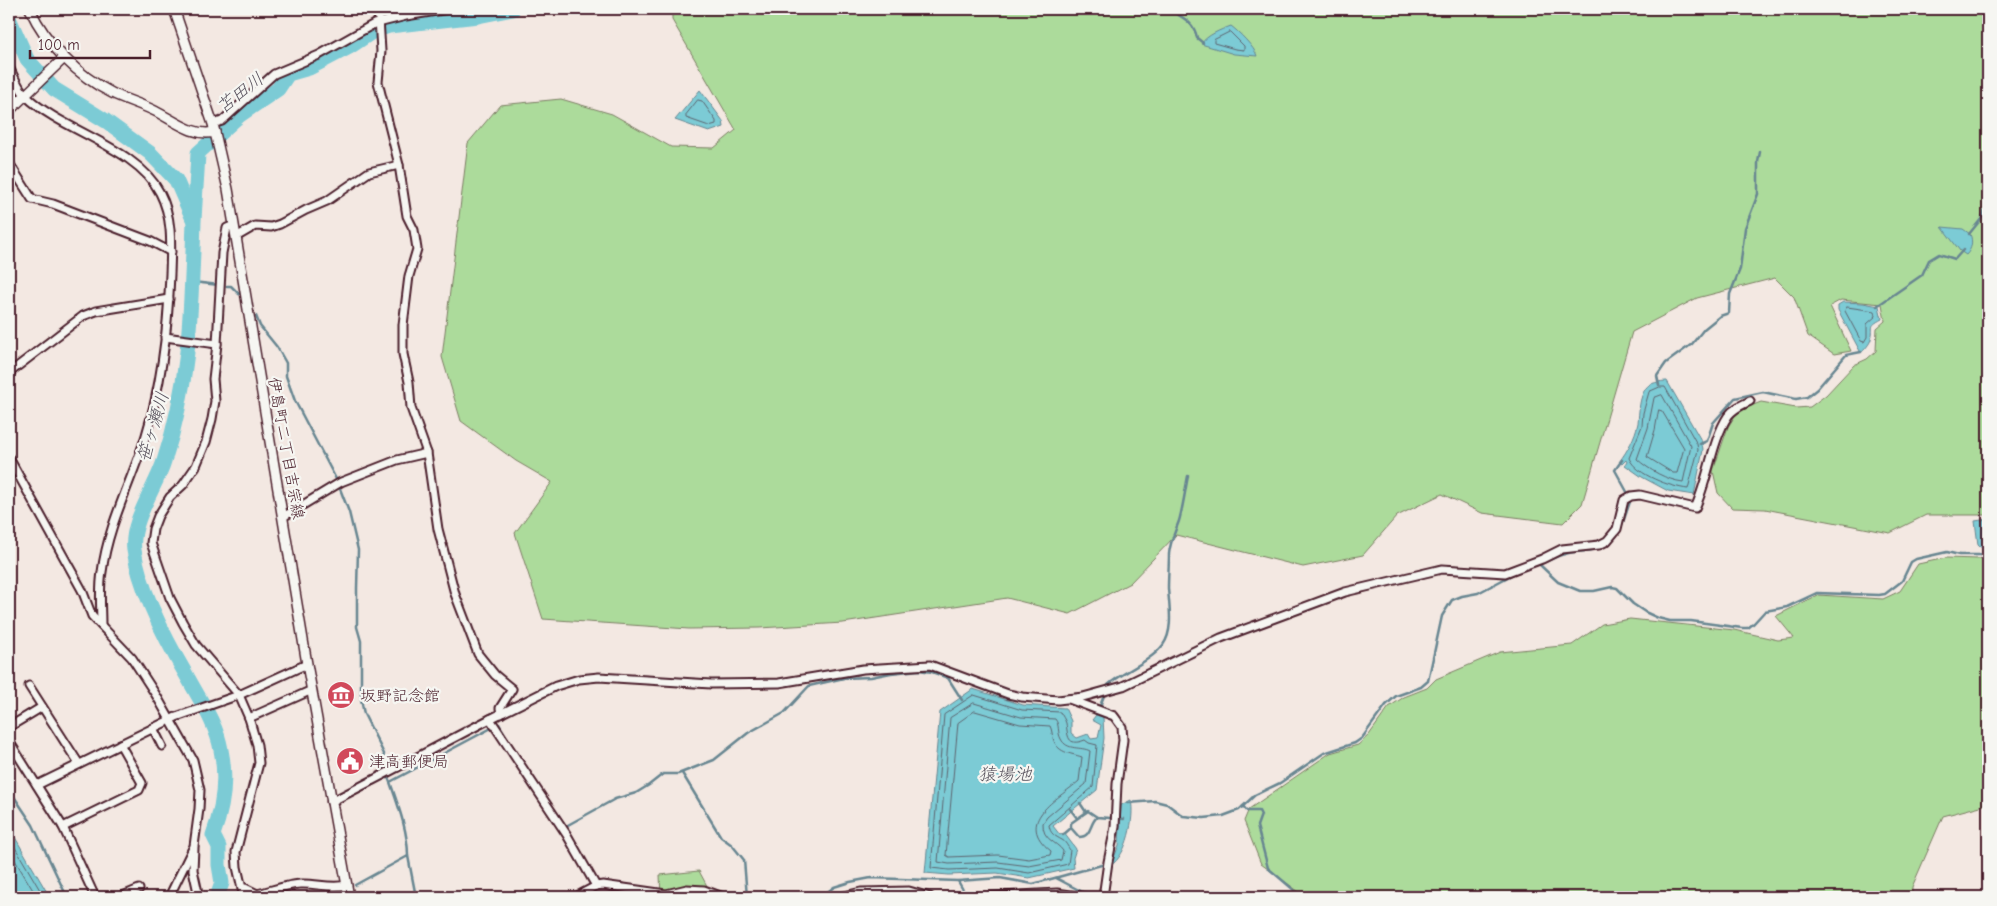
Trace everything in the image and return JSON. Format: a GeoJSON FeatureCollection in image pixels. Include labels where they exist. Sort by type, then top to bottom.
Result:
{"type":"FeatureCollection","features":[{"type":"Feature","properties":{"kind":"street"},"geometry":{"type":"LineString","coordinates":[[30,9],[35,20],[62,61],[112,93],[149,108],[197,133],[214,128],[274,74],[319,55],[379,23],[449,9]]}},
{"type":"Feature","properties":{"kind":"street","name":"伊島町二丁目吉宗線"},"geometry":{"type":"LineString","coordinates":[[174,9],[218,143],[234,225],[307,664],[349,897]]}},
{"type":"Feature","properties":{"kind":"street"},"geometry":{"type":"LineString","coordinates":[[375,9],[379,23],[381,51],[378,82],[399,165],[407,216],[414,230],[417,249],[409,276],[403,325],[403,354],[409,382],[411,408],[427,453],[438,529],[454,594],[478,654],[495,675],[512,689],[500,708],[500,714]]}},
{"type":"Feature","properties":{"kind":"street"},"geometry":{"type":"LineString","coordinates":[[9,111],[62,61]]}},
{"type":"Feature","properties":{"kind":"street"},"geometry":{"type":"LineString","coordinates":[[9,67],[26,94],[42,109],[105,145],[149,176],[167,207],[170,225],[171,252],[167,338],[156,398],[146,436],[117,513],[102,572],[101,625]]}},
{"type":"Feature","properties":{"kind":"street"},"geometry":{"type":"LineString","coordinates":[[9,163],[32,200],[53,204],[150,241],[171,252]]}},
{"type":"Feature","properties":{"kind":"street"},"geometry":{"type":"LineString","coordinates":[[236,237],[255,226],[271,227],[280,224],[327,201],[370,172],[399,165]]}},
{"type":"Feature","properties":{"kind":"street"},"geometry":{"type":"LineString","coordinates":[[234,225],[227,228],[222,253],[218,344],[213,379],[215,401],[206,442],[196,466],[183,484],[170,497],[158,516],[153,529],[152,543],[155,557],[170,598],[183,623],[196,645],[239,696],[258,745],[259,764],[236,852],[237,867],[244,897]]}},
{"type":"Feature","properties":{"kind":"street"},"geometry":{"type":"LineString","coordinates":[[9,374],[83,316],[96,311],[169,299]]}},
{"type":"Feature","properties":{"kind":"street"},"geometry":{"type":"LineString","coordinates":[[167,338],[218,344]]}},
{"type":"Feature","properties":{"kind":"street"},"geometry":{"type":"LineString","coordinates":[[331,802],[493,724],[500,714],[556,686],[588,678],[664,680],[711,684],[778,683],[836,673],[920,664],[939,666],[1008,694],[1041,700],[1069,699],[1123,686],[1220,638],[1345,592],[1442,569],[1505,573],[1562,549],[1599,545],[1607,541],[1617,529],[1629,497],[1640,495],[1679,506],[1695,508],[1723,426],[1729,415],[1737,407],[1750,401]]}},
{"type":"Feature","properties":{"kind":"street"},"geometry":{"type":"LineString","coordinates":[[284,517],[339,483],[397,460],[427,453]]}},
{"type":"Feature","properties":{"kind":"street"},"geometry":{"type":"LineString","coordinates":[[9,458],[82,590],[92,616],[132,658],[173,719],[193,760],[200,790],[200,809],[194,846],[193,870],[199,897]]}},
{"type":"Feature","properties":{"kind":"street"},"geometry":{"type":"LineString","coordinates":[[37,785],[173,719],[239,696],[307,664]]}},
{"type":"Feature","properties":{"kind":"street"},"geometry":{"type":"LineString","coordinates":[[29,686],[79,764]]}},
{"type":"Feature","properties":{"kind":"street"},"geometry":{"type":"LineString","coordinates":[[249,718],[312,690]]}},
{"type":"Feature","properties":{"kind":"street"},"geometry":{"type":"LineString","coordinates":[[1069,699],[1114,716],[1122,727],[1123,740],[1117,784],[1116,818],[1103,897]]}},
{"type":"Feature","properties":{"kind":"street"},"geometry":{"type":"LineString","coordinates":[[9,727],[42,707]]}},
{"type":"Feature","properties":{"kind":"street"},"geometry":{"type":"LineString","coordinates":[[493,724],[567,835],[596,886]]}},
{"type":"Feature","properties":{"kind":"street"},"geometry":{"type":"LineString","coordinates":[[153,728],[162,746]]}},
{"type":"Feature","properties":{"kind":"street"},"geometry":{"type":"LineString","coordinates":[[9,741],[63,827],[96,897]]}},
{"type":"Feature","properties":{"kind":"street"},"geometry":{"type":"LineString","coordinates":[[63,827],[139,790],[142,783],[120,744]]}},
{"type":"Feature","properties":{"kind":"street"},"geometry":{"type":"LineString","coordinates":[[169,897],[194,846]]}},
{"type":"Feature","properties":{"kind":"street"},"geometry":{"type":"LineString","coordinates":[[242,888],[257,894],[270,894],[302,884],[334,888],[347,885]]}},
{"type":"Feature","properties":{"kind":"street"},"geometry":{"type":"LineString","coordinates":[[575,897],[596,886],[603,885],[669,895],[687,889],[704,890],[723,897]]}},
{"type":"Feature","properties":{"kind":"street"},"geometry":{"type":"LineString","coordinates":[[120,897],[139,889]]}},
{"type":"Feature","properties":{"kind":"street"},"geometry":{"type":"LineString","coordinates":[[840,897],[861,892],[910,891],[930,897]]}},
{"type":"Feature","properties":{"kind":"street"},"geometry":{"type":"LineString","coordinates":[[983,897],[1057,893],[1084,897]]}},
{"type":"Feature","properties":{"kind":"green space"},"geometry":{"type":"Polygon","coordinates":[[[672,9],[1988,9],[1988,515],[1926,515],[1890,533],[1765,509],[1732,508],[1718,493],[1713,471],[1728,427],[1738,411],[1761,402],[1796,408],[1810,407],[1826,395],[1854,365],[1867,359],[1876,351],[1877,328],[1885,321],[1882,304],[1841,300],[1830,306],[1851,351],[1834,354],[1808,336],[1794,297],[1775,278],[1697,298],[1632,332],[1582,504],[1563,523],[1482,513],[1442,494],[1397,516],[1363,555],[1303,567],[1176,535],[1130,583],[1070,614],[1007,598],[843,623],[759,628],[689,629],[543,619],[515,533],[552,482],[516,461],[461,421],[442,357],[468,143],[500,105],[561,99],[612,114],[671,147],[714,148],[736,130],[672,20],[672,9]]]}},
{"type":"Feature","properties":{"kind":"green space"},"geometry":{"type":"Polygon","coordinates":[[[1988,557],[1988,804],[1943,816],[1912,887],[1912,897],[1306,897],[1261,864],[1244,821],[1249,809],[1330,753],[1358,745],[1369,735],[1389,707],[1404,697],[1427,688],[1436,679],[1500,652],[1572,645],[1602,624],[1630,619],[1734,630],[1778,640],[1794,638],[1776,616],[1818,595],[1883,599],[1900,591],[1918,564],[1946,558],[1978,559],[1988,557]]]}},
{"type":"Feature","properties":{"kind":"green space"},"geometry":{"type":"Polygon","coordinates":[[[699,871],[713,897],[661,897],[660,875],[699,871]]]}},
{"type":"Feature","properties":{"kind":"water"},"geometry":{"type":"Polygon","coordinates":[[[1231,26],[1250,44],[1257,56],[1234,54],[1201,44],[1210,35],[1231,26]]]}},
{"type":"Feature","properties":{"kind":"water"},"geometry":{"type":"Polygon","coordinates":[[[700,90],[723,121],[724,127],[709,132],[675,120],[700,90]]]}},
{"type":"Feature","properties":{"kind":"water"},"geometry":{"type":"Polygon","coordinates":[[[1942,227],[1963,229],[1970,234],[1971,245],[1966,255],[1960,251],[1942,227]]]}},
{"type":"Feature","properties":{"kind":"water"},"geometry":{"type":"Polygon","coordinates":[[[1843,302],[1879,306],[1882,319],[1873,325],[1870,341],[1861,353],[1838,310],[1838,305],[1843,302]]]}},
{"type":"Feature","properties":{"kind":"water"},"geometry":{"type":"Polygon","coordinates":[[[1667,381],[1702,442],[1703,450],[1694,495],[1668,491],[1625,465],[1626,460],[1622,464],[1619,462],[1635,433],[1644,392],[1650,385],[1667,381]]]}},
{"type":"Feature","properties":{"kind":"water"},"geometry":{"type":"Polygon","coordinates":[[[1988,519],[1988,546],[1980,547],[1978,545],[1975,521],[1988,519]]]}},
{"type":"Feature","properties":{"kind":"water","name":"猿場池"},"geometry":{"type":"Polygon","coordinates":[[[973,689],[1023,705],[1065,708],[1071,721],[1071,733],[1077,738],[1088,734],[1091,739],[1098,738],[1101,725],[1092,720],[1096,715],[1103,717],[1104,738],[1097,790],[1053,826],[1060,835],[1064,833],[1076,849],[1073,858],[1074,868],[1029,878],[997,873],[949,875],[925,873],[940,712],[973,689]]]}},
{"type":"Feature","properties":{"kind":"water"},"geometry":{"type":"Polygon","coordinates":[[[1131,800],[1132,816],[1128,836],[1117,860],[1111,865],[1119,845],[1121,805],[1131,800]]]}},
{"type":"Feature","properties":{"kind":"water"},"geometry":{"type":"Polygon","coordinates":[[[9,827],[48,894],[49,897],[9,897],[9,827]]]}},
{"type":"Feature","properties":{"kind":"waterway","name":"笹ヶ瀬川"},"geometry":{"type":"LineString","coordinates":[[217,897],[222,883],[219,847],[213,835],[222,804],[224,783],[223,761],[219,741],[208,713],[155,616],[142,583],[134,550],[136,528],[164,461],[173,431],[185,372],[198,153],[240,115],[278,89],[288,74],[309,68],[351,46],[372,32],[389,26],[478,16],[513,9]]}},
{"type":"Feature","properties":{"kind":"waterway"},"geometry":{"type":"LineString","coordinates":[[1168,9],[1190,23],[1197,38],[1203,43]]}},
{"type":"Feature","properties":{"kind":"waterway","name":"笹ヶ瀬川"},"geometry":{"type":"LineString","coordinates":[[9,18],[27,59],[54,89],[106,121],[150,153],[176,180],[193,219]]}},
{"type":"Feature","properties":{"kind":"waterway"},"geometry":{"type":"LineString","coordinates":[[1659,385],[1657,376],[1666,363],[1692,344],[1704,329],[1720,316],[1729,313],[1730,294],[1740,269],[1745,228],[1758,194],[1758,162],[1760,152]]}},
{"type":"Feature","properties":{"kind":"waterway"},"geometry":{"type":"LineString","coordinates":[[1969,234],[1982,218],[1988,199]]}},
{"type":"Feature","properties":{"kind":"waterway"},"geometry":{"type":"LineString","coordinates":[[1877,306],[1922,275],[1929,260],[1939,254],[1955,259],[1963,250]]}},
{"type":"Feature","properties":{"kind":"waterway"},"geometry":{"type":"LineString","coordinates":[[193,282],[219,285]]}},
{"type":"Feature","properties":{"kind":"waterway"},"geometry":{"type":"LineString","coordinates":[[227,286],[231,286],[239,294]]}},
{"type":"Feature","properties":{"kind":"waterway"},"geometry":{"type":"LineString","coordinates":[[256,316],[260,326],[277,347],[286,363],[286,376],[295,401],[337,481],[349,512],[358,550],[357,627],[361,641],[361,699],[364,714],[384,754],[382,764],[390,782]]}},
{"type":"Feature","properties":{"kind":"waterway"},"geometry":{"type":"LineString","coordinates":[[1700,444],[1707,441],[1713,423],[1735,398],[1763,392],[1796,399],[1807,397],[1817,389],[1846,355],[1861,352]]}},
{"type":"Feature","properties":{"kind":"waterway"},"geometry":{"type":"LineString","coordinates":[[1528,567],[1568,553],[1602,548],[1615,538],[1631,499],[1615,470],[1622,460]]}},
{"type":"Feature","properties":{"kind":"waterway"},"geometry":{"type":"LineString","coordinates":[[1108,685],[1158,651],[1169,632],[1168,588],[1170,550],[1179,521],[1188,476]]}},
{"type":"Feature","properties":{"kind":"waterway"},"geometry":{"type":"LineString","coordinates":[[1540,565],[1558,582],[1580,591],[1617,588],[1633,604],[1658,618],[1670,621],[1691,621],[1748,628],[1765,611],[1787,607],[1817,593],[1885,594],[1902,581],[1911,562],[1916,559],[1947,552],[1959,555],[1983,555],[1988,553]]}},
{"type":"Feature","properties":{"kind":"waterway"},"geometry":{"type":"LineString","coordinates":[[1128,803],[1155,801],[1167,804],[1183,816],[1204,818],[1223,816],[1239,810],[1255,795],[1280,783],[1324,753],[1355,743],[1362,738],[1386,705],[1396,696],[1421,687],[1428,681],[1442,616],[1452,600],[1478,593],[1521,570]]}},
{"type":"Feature","properties":{"kind":"waterway"},"geometry":{"type":"LineString","coordinates":[[554,809],[566,826],[615,799],[636,793],[663,774],[678,774],[714,760],[748,733],[784,713],[809,686],[844,678],[871,677],[919,670],[932,672],[948,678],[962,700]]}},
{"type":"Feature","properties":{"kind":"waterway"},"geometry":{"type":"LineString","coordinates":[[1100,706],[1105,693]]}},
{"type":"Feature","properties":{"kind":"waterway"},"geometry":{"type":"LineString","coordinates":[[355,885],[408,856],[404,828],[390,782],[499,724],[516,753]]}},
{"type":"Feature","properties":{"kind":"waterway"},"geometry":{"type":"LineString","coordinates":[[682,773],[721,837],[732,845],[744,860],[747,897]]}},
{"type":"Feature","properties":{"kind":"waterway"},"geometry":{"type":"LineString","coordinates":[[9,789],[33,825],[67,897]]}},
{"type":"Feature","properties":{"kind":"waterway"},"geometry":{"type":"LineString","coordinates":[[1080,803],[1086,812]]}},
{"type":"Feature","properties":{"kind":"waterway"},"geometry":{"type":"LineString","coordinates":[[1243,806],[1247,811],[1259,811],[1261,815],[1257,826],[1268,868],[1302,897]]}},
{"type":"Feature","properties":{"kind":"waterway"},"geometry":{"type":"LineString","coordinates":[[1070,809],[1077,818]]}},
{"type":"Feature","properties":{"kind":"waterway"},"geometry":{"type":"LineString","coordinates":[[1063,835],[1071,828],[1071,823],[1088,811],[1097,817],[1124,819]]}},
{"type":"Feature","properties":{"kind":"waterway"},"geometry":{"type":"LineString","coordinates":[[1071,828],[1079,837],[1086,835],[1097,817]]}},
{"type":"Feature","properties":{"kind":"waterway"},"geometry":{"type":"LineString","coordinates":[[408,856],[416,897]]}},
{"type":"Feature","properties":{"kind":"waterway"},"geometry":{"type":"LineString","coordinates":[[821,897],[834,887],[871,878],[958,881],[1000,878],[1033,884],[1105,864]]}},
{"type":"Feature","properties":{"kind":"waterway"},"geometry":{"type":"LineString","coordinates":[[1056,878],[1092,897]]}},
{"type":"Feature","properties":{"kind":"waterway"},"geometry":{"type":"LineString","coordinates":[[958,881],[967,897]]}},
{"type":"Feature","properties":{"kind":"waterway"},"geometry":{"type":"LineString","coordinates":[[341,897],[339,890],[342,889]]}},
{"type":"Feature","properties":{"kind":"place","name":"坂野記念館"},"geometry":{"type":"Point","coordinates":[341,695]}},
{"type":"Feature","properties":{"kind":"place","name":"津高郵便局"},"geometry":{"type":"Point","coordinates":[350,761]}},
{"type":"Feature","properties":{"kind":"water label","name":"苫田川"},"geometry":{"type":"Point","coordinates":[240,93]}}]}
